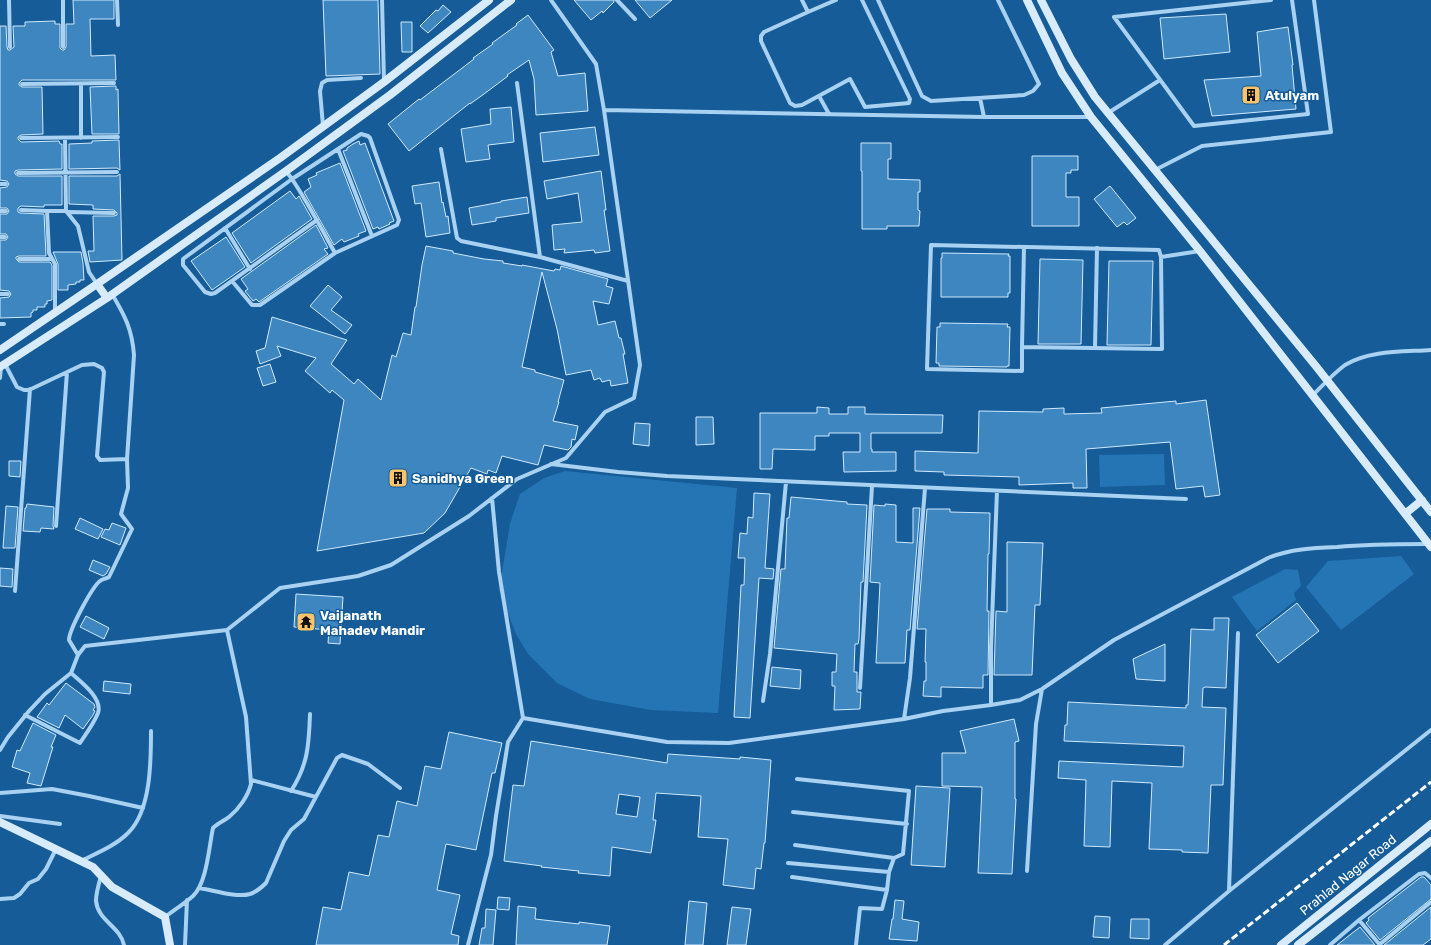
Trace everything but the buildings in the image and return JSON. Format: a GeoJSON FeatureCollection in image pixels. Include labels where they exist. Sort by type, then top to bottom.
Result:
{"type":"FeatureCollection","features":[{"type":"Feature","properties":{"kind":"street"},"geometry":{"type":"LineString","coordinates":[[9,0],[10,47]]}},
{"type":"Feature","properties":{"kind":"street"},"geometry":{"type":"LineString","coordinates":[[63,0],[63,47]]}},
{"type":"Feature","properties":{"kind":"street"},"geometry":{"type":"LineString","coordinates":[[118,0],[118,25]]}},
{"type":"Feature","properties":{"kind":"street"},"geometry":{"type":"LineString","coordinates":[[382,0],[384,82]]}},
{"type":"Feature","properties":{"kind":"street"},"geometry":{"type":"LineString","coordinates":[[0,350],[323,127],[384,82],[489,0]]}},
{"type":"Feature","properties":{"kind":"street"},"geometry":{"type":"LineString","coordinates":[[0,378],[2,366],[109,296],[286,171],[390,95],[511,0]]}},
{"type":"Feature","properties":{"kind":"street"},"geometry":{"type":"LineString","coordinates":[[0,750],[25,715],[45,694],[71,673],[78,655],[86,646],[227,630],[280,588],[358,576],[392,565],[468,516],[517,479],[566,458],[605,412],[634,398],[640,365],[604,110],[596,64],[551,0]]}},
{"type":"Feature","properties":{"kind":"street"},"geometry":{"type":"LineString","coordinates":[[617,0],[635,19]]}},
{"type":"Feature","properties":{"kind":"street"},"geometry":{"type":"LineString","coordinates":[[802,0],[808,12]]}},
{"type":"Feature","properties":{"kind":"street"},"geometry":{"type":"LineString","coordinates":[[836,0],[764,32],[761,36],[761,41],[790,103],[795,106],[802,105],[850,79],[868,115]]}},
{"type":"Feature","properties":{"kind":"street"},"geometry":{"type":"LineString","coordinates":[[862,0],[910,99],[909,103],[865,107]]}},
{"type":"Feature","properties":{"kind":"street"},"geometry":{"type":"LineString","coordinates":[[878,0],[922,96],[931,101],[1024,96],[1033,91],[1039,84],[998,0]]}},
{"type":"Feature","properties":{"kind":"street"},"geometry":{"type":"LineString","coordinates":[[1027,0],[1062,73],[1091,117],[1200,251],[1430,545]]}},
{"type":"Feature","properties":{"kind":"street"},"geometry":{"type":"LineString","coordinates":[[1042,0],[1071,59],[1095,97],[1431,512]]}},
{"type":"Feature","properties":{"kind":"street"},"geometry":{"type":"LineString","coordinates":[[1270,0],[1114,18],[1194,126],[1308,114],[1292,0]]}},
{"type":"Feature","properties":{"kind":"street"},"geometry":{"type":"LineString","coordinates":[[1154,171],[1202,146],[1331,132],[1314,0]]}},
{"type":"Feature","properties":{"kind":"street"},"geometry":{"type":"LineString","coordinates":[[323,127],[320,91],[322,83],[328,80],[361,78]]}},
{"type":"Feature","properties":{"kind":"street"},"geometry":{"type":"LineString","coordinates":[[1108,113],[1160,80]]}},
{"type":"Feature","properties":{"kind":"street"},"geometry":{"type":"LineString","coordinates":[[22,84],[114,83]]}},
{"type":"Feature","properties":{"kind":"street"},"geometry":{"type":"LineString","coordinates":[[517,83],[540,257]]}},
{"type":"Feature","properties":{"kind":"street"},"geometry":{"type":"LineString","coordinates":[[81,84],[81,138]]}},
{"type":"Feature","properties":{"kind":"street"},"geometry":{"type":"LineString","coordinates":[[819,96],[829,114]]}},
{"type":"Feature","properties":{"kind":"street"},"geometry":{"type":"LineString","coordinates":[[980,98],[984,117]]}},
{"type":"Feature","properties":{"kind":"street"},"geometry":{"type":"LineString","coordinates":[[604,110],[984,117],[1091,117]]}},
{"type":"Feature","properties":{"kind":"street"},"geometry":{"type":"LineString","coordinates":[[232,281],[252,305],[260,305],[335,253],[397,225],[399,220],[368,136],[362,134],[292,179],[183,259],[183,265],[205,292],[211,294],[215,293],[317,220]]}},
{"type":"Feature","properties":{"kind":"street"},"geometry":{"type":"LineString","coordinates":[[21,138],[118,137]]}},
{"type":"Feature","properties":{"kind":"street"},"geometry":{"type":"LineString","coordinates":[[66,138],[67,211],[78,226],[89,272],[97,284],[109,296],[123,314],[132,338],[134,355],[127,459],[128,488],[120,514],[128,522],[132,531],[109,577],[100,580],[72,627],[69,640],[78,655]]}},
{"type":"Feature","properties":{"kind":"street"},"geometry":{"type":"LineString","coordinates":[[338,149],[372,236]]}},
{"type":"Feature","properties":{"kind":"street"},"geometry":{"type":"LineString","coordinates":[[441,149],[457,238],[461,241],[540,257],[628,280]]}},
{"type":"Feature","properties":{"kind":"street"},"geometry":{"type":"LineString","coordinates":[[286,171],[307,201],[335,253]]}},
{"type":"Feature","properties":{"kind":"street"},"geometry":{"type":"LineString","coordinates":[[18,173],[117,172]]}},
{"type":"Feature","properties":{"kind":"street"},"geometry":{"type":"LineString","coordinates":[[0,184],[6,184]]}},
{"type":"Feature","properties":{"kind":"street"},"geometry":{"type":"LineString","coordinates":[[21,210],[114,212]]}},
{"type":"Feature","properties":{"kind":"street"},"geometry":{"type":"LineString","coordinates":[[0,211],[6,211]]}},
{"type":"Feature","properties":{"kind":"street"},"geometry":{"type":"LineString","coordinates":[[47,211],[49,253],[55,264],[55,313]]}},
{"type":"Feature","properties":{"kind":"street"},"geometry":{"type":"LineString","coordinates":[[224,228],[250,268]]}},
{"type":"Feature","properties":{"kind":"street"},"geometry":{"type":"LineString","coordinates":[[0,237],[5,237]]}},
{"type":"Feature","properties":{"kind":"street"},"geometry":{"type":"LineString","coordinates":[[1022,347],[1162,349],[1161,257],[1159,250],[1097,248],[931,245],[927,369],[1022,371],[1022,347],[1024,247]]}},
{"type":"Feature","properties":{"kind":"street"},"geometry":{"type":"LineString","coordinates":[[1095,348],[1097,248]]}},
{"type":"Feature","properties":{"kind":"street"},"geometry":{"type":"LineString","coordinates":[[1161,257],[1200,251]]}},
{"type":"Feature","properties":{"kind":"street"},"geometry":{"type":"LineString","coordinates":[[19,259],[52,259]]}},
{"type":"Feature","properties":{"kind":"street"},"geometry":{"type":"LineString","coordinates":[[0,294],[8,294]]}},
{"type":"Feature","properties":{"kind":"street"},"geometry":{"type":"LineString","coordinates":[[1313,395],[1344,366],[1365,357],[1381,354],[1431,350]]}},
{"type":"Feature","properties":{"kind":"street"},"geometry":{"type":"LineString","coordinates":[[2,366],[16,387],[24,390],[30,389],[82,365],[89,364],[100,366],[104,372],[97,456],[100,460],[127,459]]}},
{"type":"Feature","properties":{"kind":"street"},"geometry":{"type":"LineString","coordinates":[[56,526],[67,372]]}},
{"type":"Feature","properties":{"kind":"street"},"geometry":{"type":"LineString","coordinates":[[15,591],[30,389]]}},
{"type":"Feature","properties":{"kind":"street"},"geometry":{"type":"LineString","coordinates":[[551,464],[618,472],[786,482],[1186,499]]}},
{"type":"Feature","properties":{"kind":"street"},"geometry":{"type":"LineString","coordinates":[[763,701],[770,654],[786,482]]}},
{"type":"Feature","properties":{"kind":"street"},"geometry":{"type":"LineString","coordinates":[[860,688],[872,486]]}},
{"type":"Feature","properties":{"kind":"street"},"geometry":{"type":"LineString","coordinates":[[904,719],[910,678],[925,488]]}},
{"type":"Feature","properties":{"kind":"street"},"geometry":{"type":"LineString","coordinates":[[991,705],[991,647],[997,492]]}},
{"type":"Feature","properties":{"kind":"street"},"geometry":{"type":"LineString","coordinates":[[468,945],[491,855],[508,742],[523,718],[499,572],[492,498]]}},
{"type":"Feature","properties":{"kind":"street"},"geometry":{"type":"LineString","coordinates":[[1406,513],[1422,500]]}},
{"type":"Feature","properties":{"kind":"street"},"geometry":{"type":"LineString","coordinates":[[523,718],[667,742],[729,743],[904,719],[943,711],[1020,700],[1042,689],[1114,640],[1282,552],[1299,549],[1384,543],[1430,545]]}},
{"type":"Feature","properties":{"kind":"street"},"geometry":{"type":"LineString","coordinates":[[165,916],[194,895],[199,888],[204,875],[213,828],[239,807],[249,792],[251,780],[246,717],[227,630]]}},
{"type":"Feature","properties":{"kind":"street"},"geometry":{"type":"LineString","coordinates":[[1229,891],[1238,633]]}},
{"type":"Feature","properties":{"kind":"street"},"geometry":{"type":"LineString","coordinates":[[25,715],[80,743],[98,714],[98,706],[94,696],[71,673]]}},
{"type":"Feature","properties":{"kind":"street"},"geometry":{"type":"LineString","coordinates":[[1027,871],[1036,724],[1042,689]]}},
{"type":"Feature","properties":{"kind":"street"},"geometry":{"type":"LineString","coordinates":[[291,790],[298,780],[309,748],[310,714]]}},
{"type":"Feature","properties":{"kind":"street"},"geometry":{"type":"LineString","coordinates":[[1165,945],[1229,891],[1431,730]]}},
{"type":"Feature","properties":{"kind":"street"},"geometry":{"type":"LineString","coordinates":[[80,861],[105,850],[129,832],[143,808],[151,763],[151,731]]}},
{"type":"Feature","properties":{"kind":"street"},"geometry":{"type":"LineString","coordinates":[[199,888],[241,895],[252,894],[261,888],[266,883],[288,834],[304,819],[337,758],[342,755],[368,764],[400,788]]}},
{"type":"Feature","properties":{"kind":"street"},"geometry":{"type":"LineString","coordinates":[[795,845],[894,858],[903,854],[909,791],[797,779]]}},
{"type":"Feature","properties":{"kind":"street"},"geometry":{"type":"LineString","coordinates":[[251,780],[316,797]]}},
{"type":"Feature","properties":{"kind":"street"},"geometry":{"type":"LineString","coordinates":[[0,793],[52,789],[143,808]]}},
{"type":"Feature","properties":{"kind":"street"},"geometry":{"type":"LineString","coordinates":[[793,812],[907,824]]}},
{"type":"Feature","properties":{"kind":"street"},"geometry":{"type":"LineString","coordinates":[[0,816],[60,824]]}},
{"type":"Feature","properties":{"kind":"street"},"geometry":{"type":"LineString","coordinates":[[0,822],[93,867],[112,887],[165,916]]}},
{"type":"Feature","properties":{"kind":"street","name":"Prahlad Nagar Road"},"geometry":{"type":"LineString","coordinates":[[1280,945],[1431,824]]}},
{"type":"Feature","properties":{"kind":"street","name":"Prahlad Nagar Road"},"geometry":{"type":"LineString","coordinates":[[1298,945],[1431,841]]}},
{"type":"Feature","properties":{"kind":"street"},"geometry":{"type":"LineString","coordinates":[[0,900],[14,898],[20,894],[29,883],[38,879],[46,869],[56,849]]}},
{"type":"Feature","properties":{"kind":"street"},"geometry":{"type":"LineString","coordinates":[[856,945],[860,908],[882,909],[887,890],[889,872],[894,858]]}},
{"type":"Feature","properties":{"kind":"street"},"geometry":{"type":"LineString","coordinates":[[788,863],[889,872]]}},
{"type":"Feature","properties":{"kind":"street"},"geometry":{"type":"LineString","coordinates":[[1330,945],[1419,874],[1425,873],[1431,878]]}},
{"type":"Feature","properties":{"kind":"street"},"geometry":{"type":"LineString","coordinates":[[101,876],[96,899],[97,907],[105,920],[122,937],[124,945]]}},
{"type":"Feature","properties":{"kind":"street"},"geometry":{"type":"LineString","coordinates":[[792,877],[887,890]]}},
{"type":"Feature","properties":{"kind":"street"},"geometry":{"type":"LineString","coordinates":[[185,945],[187,900]]}},
{"type":"Feature","properties":{"kind":"street"},"geometry":{"type":"LineString","coordinates":[[1360,920],[1379,945],[1431,902]]}},
{"type":"Feature","properties":{"kind":"street"},"geometry":{"type":"LineString","coordinates":[[165,916],[170,945]]}},
{"type":"Feature","properties":{"kind":"shaded area"},"geometry":{"type":"Polygon","coordinates":[[[1164,454],[1165,485],[1100,487],[1099,455],[1164,454]]]}},
{"type":"Feature","properties":{"kind":"shaded area"},"geometry":{"type":"Polygon","coordinates":[[[565,471],[737,488],[718,713],[651,710],[590,699],[557,683],[528,654],[516,634],[499,590],[510,524],[520,494],[544,478],[565,471]]]}},
{"type":"Feature","properties":{"kind":"shaded area"},"geometry":{"type":"Polygon","coordinates":[[[1401,556],[1414,574],[1341,630],[1306,587],[1328,561],[1401,556]]]}},
{"type":"Feature","properties":{"kind":"shaded area"},"geometry":{"type":"Polygon","coordinates":[[[1285,569],[1298,570],[1301,586],[1294,593],[1296,600],[1257,631],[1232,597],[1285,569]]]}},
{"type":"Feature","properties":{"kind":"railway"},"geometry":{"type":"LineString","coordinates":[[1224,945],[1431,782]]}},
{"type":"Feature","properties":{"kind":"place","name":"Atulyam"},"geometry":{"type":"Point","coordinates":[1251,95]}},
{"type":"Feature","properties":{"kind":"place","name":"Sanidhya Green"},"geometry":{"type":"Point","coordinates":[398,478]}},
{"type":"Feature","properties":{"kind":"place","name":"Vaijanath Mahadev Mandir"},"geometry":{"type":"Point","coordinates":[306,622]}}]}
